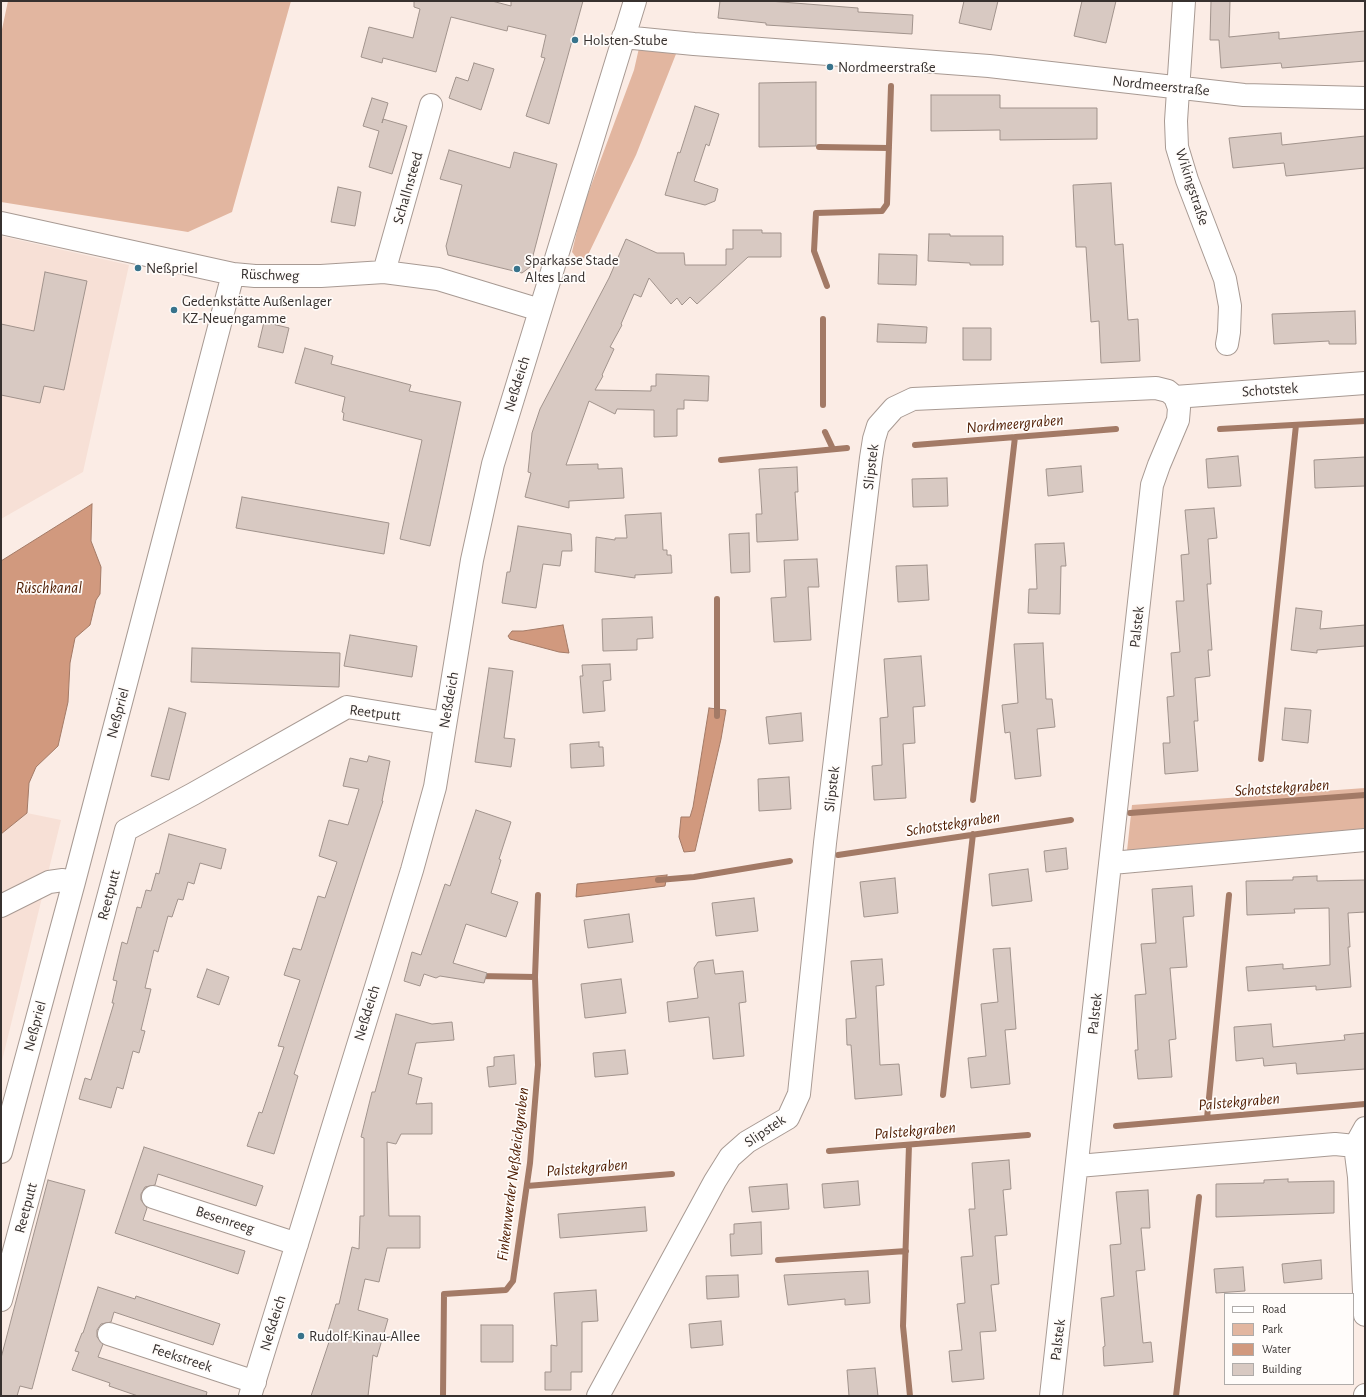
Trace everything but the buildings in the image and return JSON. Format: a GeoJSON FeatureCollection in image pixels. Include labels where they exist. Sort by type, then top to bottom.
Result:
{"type":"FeatureCollection","features":[{"type":"Feature","properties":{"kind":"street","name":"Neßdeich"},"geometry":{"type":"LineString","coordinates":[[253,1389],[412,870],[435,787],[481,514],[493,464],[635,1]]}},
{"type":"Feature","properties":{"kind":"street","name":"Wikingstraße"},"geometry":{"type":"LineString","coordinates":[[1184,1],[1180,88],[1176,121],[1178,147],[1187,180],[1225,279],[1230,306],[1230,326],[1227,344]]}},
{"type":"Feature","properties":{"kind":"street","name":"Nordmeerstraße"},"geometry":{"type":"LineString","coordinates":[[623,37],[694,44],[989,66],[1244,94],[1365,98]]}},
{"type":"Feature","properties":{"kind":"street","name":"Schallnsteed"},"geometry":{"type":"LineString","coordinates":[[384,272],[432,105]]}},
{"type":"Feature","properties":{"kind":"street","name":"Rüschweg"},"geometry":{"type":"LineString","coordinates":[[1,223],[233,274],[255,276],[321,276],[384,272],[438,279],[540,310]]}},
{"type":"Feature","properties":{"kind":"street","name":"Neßpriel"},"geometry":{"type":"LineString","coordinates":[[1,1152],[74,882],[233,274]]}},
{"type":"Feature","properties":{"kind":"street","name":"Schotstek"},"geometry":{"type":"LineString","coordinates":[[1175,397],[1365,384]]}},
{"type":"Feature","properties":{"kind":"street","name":"Slipstek"},"geometry":{"type":"LineString","coordinates":[[598,1396],[715,1181],[730,1157],[747,1142],[788,1118],[799,1094],[826,835],[870,466],[874,439],[878,426],[894,408],[903,402],[920,399],[1156,388],[1168,391],[1175,397]]}},
{"type":"Feature","properties":{"kind":"street","name":"Palstek"},"geometry":{"type":"LineString","coordinates":[[1051,1396],[1112,863],[1152,485],[1178,420],[1179,408],[1175,397]]}},
{"type":"Feature","properties":{"kind":"street","name":"Reetputt"},"geometry":{"type":"LineString","coordinates":[[1,1300],[126,830],[193,794],[346,706],[445,723]]}},
{"type":"Feature","properties":{"kind":"street"},"geometry":{"type":"LineString","coordinates":[[1112,863],[1365,840]]}},
{"type":"Feature","properties":{"kind":"street"},"geometry":{"type":"LineString","coordinates":[[1,906],[49,882],[63,880],[74,882]]}},
{"type":"Feature","properties":{"kind":"street"},"geometry":{"type":"LineString","coordinates":[[1078,1166],[1335,1144],[1360,1137],[1359,1177],[1365,1315]]}},
{"type":"Feature","properties":{"kind":"street","name":"Besenreeg"},"geometry":{"type":"LineString","coordinates":[[153,1197],[297,1244]]}},
{"type":"Feature","properties":{"kind":"street","name":"Feekstreek"},"geometry":{"type":"LineString","coordinates":[[109,1334],[253,1389]]}},
{"type":"Feature","properties":{"kind":"shaded area"},"geometry":{"type":"Polygon","coordinates":[[[1,236],[129,265],[83,472],[1,519],[1,236]]]}},
{"type":"Feature","properties":{"kind":"shaded area"},"geometry":{"type":"Polygon","coordinates":[[[27,813],[61,820],[1,1065],[1,834],[27,813]]]}},
{"type":"Feature","properties":{"kind":"green space"},"geometry":{"type":"Polygon","coordinates":[[[8,1],[291,1],[232,212],[188,232],[1,202],[1,34],[8,1]]]}},
{"type":"Feature","properties":{"kind":"green space"},"geometry":{"type":"Polygon","coordinates":[[[639,48],[676,54],[636,155],[587,257],[579,261],[572,252],[582,210],[634,70],[639,48]]]}},
{"type":"Feature","properties":{"kind":"green space"},"geometry":{"type":"Polygon","coordinates":[[[1365,788],[1365,832],[1127,851],[1132,805],[1365,788]]]}},
{"type":"Feature","properties":{"kind":"water","name":"Rüschkanal"},"geometry":{"type":"Polygon","coordinates":[[[92,504],[91,541],[101,567],[100,594],[96,600],[90,625],[75,638],[70,663],[68,702],[58,746],[36,767],[29,783],[27,813],[1,834],[1,561],[92,504]]]}},
{"type":"Feature","properties":{"kind":"water"},"geometry":{"type":"Polygon","coordinates":[[[563,625],[569,653],[559,652],[510,639],[508,636],[512,631],[523,631],[563,625]]]}},
{"type":"Feature","properties":{"kind":"water"},"geometry":{"type":"Polygon","coordinates":[[[709,708],[726,710],[721,739],[695,851],[684,852],[679,837],[681,817],[690,817],[693,807],[709,708]]]}},
{"type":"Feature","properties":{"kind":"water"},"geometry":{"type":"Polygon","coordinates":[[[667,875],[665,886],[576,897],[577,884],[667,875]]]}},
{"type":"Feature","properties":{"kind":"waterway","name":"Finkenwerder Neßdeichgraben"},"geometry":{"type":"LineString","coordinates":[[827,286],[814,251],[816,213],[882,211],[887,204],[891,86]]}},
{"type":"Feature","properties":{"kind":"waterway"},"geometry":{"type":"LineString","coordinates":[[819,147],[889,148]]}},
{"type":"Feature","properties":{"kind":"waterway","name":"Finkenwerder Neßdeichgraben"},"geometry":{"type":"LineString","coordinates":[[823,319],[823,405]]}},
{"type":"Feature","properties":{"kind":"waterway","name":"Nordmeergraben"},"geometry":{"type":"LineString","coordinates":[[1220,429],[1365,421]]}},
{"type":"Feature","properties":{"kind":"waterway"},"geometry":{"type":"LineString","coordinates":[[1261,759],[1296,425]]}},
{"type":"Feature","properties":{"kind":"waterway","name":"Nordmeergraben"},"geometry":{"type":"LineString","coordinates":[[915,445],[1116,429]]}},
{"type":"Feature","properties":{"kind":"waterway","name":"Finkenwerder Neßdeichgraben"},"geometry":{"type":"LineString","coordinates":[[825,432],[833,449]]}},
{"type":"Feature","properties":{"kind":"waterway"},"geometry":{"type":"LineString","coordinates":[[973,800],[1015,437]]}},
{"type":"Feature","properties":{"kind":"waterway","name":"Finkenwerder Neßdeichgraben"},"geometry":{"type":"LineString","coordinates":[[721,460],[847,448]]}},
{"type":"Feature","properties":{"kind":"waterway","name":"Finkenwerder Neßdeichgraben"},"geometry":{"type":"LineString","coordinates":[[717,599],[717,716]]}},
{"type":"Feature","properties":{"kind":"waterway","name":"Schotstekgraben"},"geometry":{"type":"LineString","coordinates":[[1130,813],[1365,795]]}},
{"type":"Feature","properties":{"kind":"waterway","name":"Schotstekgraben"},"geometry":{"type":"LineString","coordinates":[[838,855],[1071,820]]}},
{"type":"Feature","properties":{"kind":"waterway"},"geometry":{"type":"LineString","coordinates":[[943,1095],[973,834]]}},
{"type":"Feature","properties":{"kind":"waterway","name":"Schotstekgraben"},"geometry":{"type":"LineString","coordinates":[[658,880],[694,877],[790,861]]}},
{"type":"Feature","properties":{"kind":"waterway","name":"Finkenwerder Neßdeichgraben"},"geometry":{"type":"LineString","coordinates":[[443,1396],[444,1294],[506,1290],[513,1281],[530,1163],[538,1065],[535,977],[538,895]]}},
{"type":"Feature","properties":{"kind":"waterway"},"geometry":{"type":"LineString","coordinates":[[1207,1118],[1229,895]]}},
{"type":"Feature","properties":{"kind":"waterway"},"geometry":{"type":"LineString","coordinates":[[478,976],[535,977]]}},
{"type":"Feature","properties":{"kind":"waterway","name":"Palstekgraben"},"geometry":{"type":"LineString","coordinates":[[1116,1126],[1365,1104]]}},
{"type":"Feature","properties":{"kind":"waterway","name":"Palstekgraben"},"geometry":{"type":"LineString","coordinates":[[829,1151],[1028,1135]]}},
{"type":"Feature","properties":{"kind":"waterway"},"geometry":{"type":"LineString","coordinates":[[909,1145],[903,1326],[910,1396]]}},
{"type":"Feature","properties":{"kind":"waterway","name":"Palstekgraben"},"geometry":{"type":"LineString","coordinates":[[527,1186],[672,1174]]}},
{"type":"Feature","properties":{"kind":"waterway"},"geometry":{"type":"LineString","coordinates":[[1176,1396],[1199,1197]]}},
{"type":"Feature","properties":{"kind":"waterway"},"geometry":{"type":"LineString","coordinates":[[778,1260],[906,1251]]}},
{"type":"Feature","properties":{"kind":"place","name":"Holsten-Stube"},"geometry":{"type":"Point","coordinates":[575,40]}},
{"type":"Feature","properties":{"kind":"place","name":"Nordmeerstraße"},"geometry":{"type":"Point","coordinates":[830,67]}},
{"type":"Feature","properties":{"kind":"place","name":"Neßpriel"},"geometry":{"type":"Point","coordinates":[138,268]}},
{"type":"Feature","properties":{"kind":"place","name":"Sparkasse Stade Altes Land"},"geometry":{"type":"Point","coordinates":[517,269]}},
{"type":"Feature","properties":{"kind":"place","name":"Gedenkstätte Außenlager KZ-Neuengamme"},"geometry":{"type":"Point","coordinates":[174,310]}},
{"type":"Feature","properties":{"kind":"place","name":"Rudolf-Kinau-Allee"},"geometry":{"type":"Point","coordinates":[301,1336]}}]}
